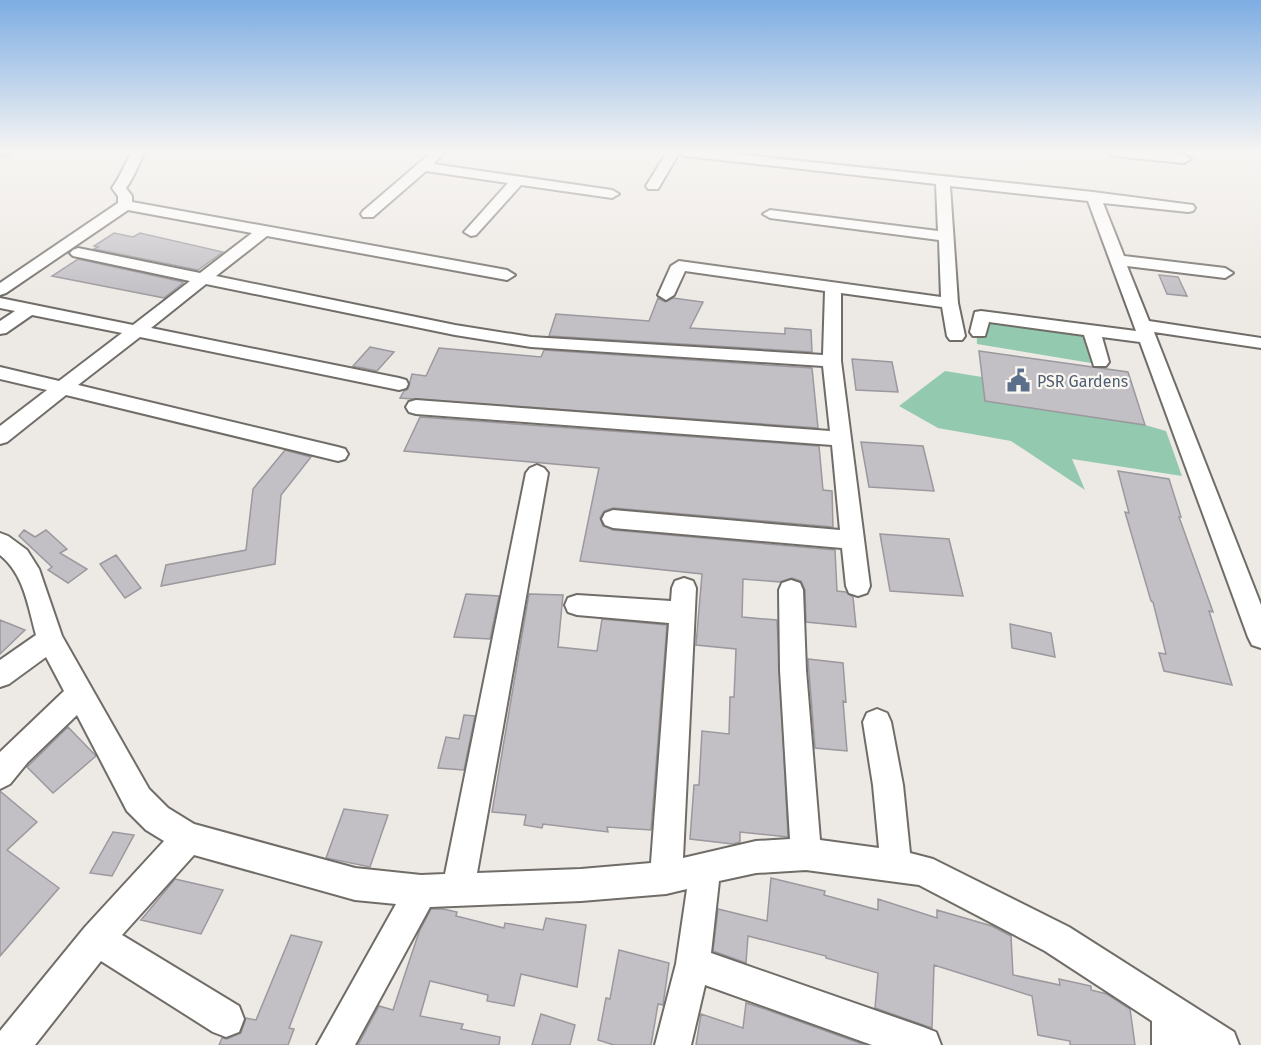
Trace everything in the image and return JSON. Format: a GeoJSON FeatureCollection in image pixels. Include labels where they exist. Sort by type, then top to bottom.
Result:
{"type":"FeatureCollection","features":[{"type":"Feature","properties":{"kind":"street"},"geometry":{"type":"LineString","coordinates":[[125,201],[125,205]]}},
{"type":"Feature","properties":{"kind":"street"},"geometry":{"type":"LineString","coordinates":[[368,214],[383,201]]}},
{"type":"Feature","properties":{"kind":"street"},"geometry":{"type":"LineString","coordinates":[[471,232],[499,201]]}},
{"type":"Feature","properties":{"kind":"street"},"geometry":{"type":"LineString","coordinates":[[944,201],[950,303],[956,336]]}},
{"type":"Feature","properties":{"kind":"street"},"geometry":{"type":"LineString","coordinates":[[1095,201],[1261,637]]}},
{"type":"Feature","properties":{"kind":"street"},"geometry":{"type":"LineString","coordinates":[[1131,201],[1188,208]]}},
{"type":"Feature","properties":{"kind":"street"},"geometry":{"type":"LineString","coordinates":[[0,290],[125,205],[507,275]]}},
{"type":"Feature","properties":{"kind":"street"},"geometry":{"type":"LineString","coordinates":[[770,214],[946,236]]}},
{"type":"Feature","properties":{"kind":"street"},"geometry":{"type":"LineString","coordinates":[[0,437],[264,231]]}},
{"type":"Feature","properties":{"kind":"street"},"geometry":{"type":"LineString","coordinates":[[78,253],[454,330],[531,342],[832,361]]}},
{"type":"Feature","properties":{"kind":"street"},"geometry":{"type":"LineString","coordinates":[[1119,260],[1225,273]]}},
{"type":"Feature","properties":{"kind":"street"},"geometry":{"type":"LineString","coordinates":[[666,295],[678,266],[950,303]]}},
{"type":"Feature","properties":{"kind":"street"},"geometry":{"type":"LineString","coordinates":[[833,286],[832,361],[858,586]]}},
{"type":"Feature","properties":{"kind":"street"},"geometry":{"type":"LineString","coordinates":[[0,303],[399,384]]}},
{"type":"Feature","properties":{"kind":"street"},"geometry":{"type":"LineString","coordinates":[[0,329],[28,309]]}},
{"type":"Feature","properties":{"kind":"street"},"geometry":{"type":"LineString","coordinates":[[980,332],[981,316],[1092,331],[1145,332],[1261,343]]}},
{"type":"Feature","properties":{"kind":"street"},"geometry":{"type":"LineString","coordinates":[[1092,331],[1100,362]]}},
{"type":"Feature","properties":{"kind":"street"},"geometry":{"type":"LineString","coordinates":[[0,373],[338,454]]}},
{"type":"Feature","properties":{"kind":"street"},"geometry":{"type":"LineString","coordinates":[[416,407],[841,439]]}},
{"type":"Feature","properties":{"kind":"street"},"geometry":{"type":"LineString","coordinates":[[458,888],[537,473]]}},
{"type":"Feature","properties":{"kind":"street"},"geometry":{"type":"LineString","coordinates":[[613,519],[853,540]]}},
{"type":"Feature","properties":{"kind":"street"},"geometry":{"type":"LineString","coordinates":[[0,542],[19,557],[31,576],[50,639],[138,800],[157,819],[188,838],[355,884],[421,891],[581,885],[666,878],[756,857],[806,854],[922,870],[1057,939],[1170,1029],[1221,1045]]}},
{"type":"Feature","properties":{"kind":"street"},"geometry":{"type":"LineString","coordinates":[[791,590],[793,670],[806,854]]}},
{"type":"Feature","properties":{"kind":"street"},"geometry":{"type":"LineString","coordinates":[[578,604],[683,601],[666,878]]}},
{"type":"Feature","properties":{"kind":"street"},"geometry":{"type":"LineString","coordinates":[[4,667],[50,639]]}},
{"type":"Feature","properties":{"kind":"street"},"geometry":{"type":"LineString","coordinates":[[0,774],[18,752],[81,694]]}},
{"type":"Feature","properties":{"kind":"street"},"geometry":{"type":"LineString","coordinates":[[877,722],[888,785],[896,866]]}},
{"type":"Feature","properties":{"kind":"street"},"geometry":{"type":"LineString","coordinates":[[12,1045],[96,939],[188,838]]}},
{"type":"Feature","properties":{"kind":"street"},"geometry":{"type":"LineString","coordinates":[[673,1045],[693,964],[705,870]]}},
{"type":"Feature","properties":{"kind":"street"},"geometry":{"type":"LineString","coordinates":[[335,1045],[421,891]]}},
{"type":"Feature","properties":{"kind":"street"},"geometry":{"type":"LineString","coordinates":[[96,939],[226,1019]]}},
{"type":"Feature","properties":{"kind":"street"},"geometry":{"type":"LineString","coordinates":[[693,964],[923,1045]]}},
{"type":"Feature","properties":{"kind":"green space"},"geometry":{"type":"Polygon","coordinates":[[[976,312],[1089,330],[1097,364],[977,344],[976,312]]]}},
{"type":"Feature","properties":{"kind":"green space"},"geometry":{"type":"Polygon","coordinates":[[[945,371],[982,377],[985,401],[1145,425],[1166,431],[1182,476],[1072,459],[1085,490],[1011,441],[938,428],[899,406],[945,371]]]}},
{"type":"Feature","properties":{"kind":"building"},"geometry":{"type":"Polygon","coordinates":[[[114,233],[133,237],[140,233],[223,252],[198,270],[94,249],[98,247],[94,246],[114,233]]]}},
{"type":"Feature","properties":{"kind":"building"},"geometry":{"type":"Polygon","coordinates":[[[78,259],[183,283],[164,298],[52,276],[78,259]]]}},
{"type":"Feature","properties":{"kind":"building"},"geometry":{"type":"Polygon","coordinates":[[[1159,275],[1178,277],[1187,296],[1167,294],[1159,275]]]}},
{"type":"Feature","properties":{"kind":"building"},"geometry":{"type":"Polygon","coordinates":[[[658,298],[665,302],[673,298],[703,302],[690,328],[785,334],[785,328],[811,330],[812,352],[549,336],[556,314],[649,321],[658,298]]]}},
{"type":"Feature","properties":{"kind":"building"},"geometry":{"type":"Polygon","coordinates":[[[370,347],[394,352],[377,371],[353,366],[370,347]]]}},
{"type":"Feature","properties":{"kind":"building"},"geometry":{"type":"Polygon","coordinates":[[[439,348],[541,357],[544,350],[812,368],[818,428],[400,398],[408,389],[412,374],[426,376],[439,348]]]}},
{"type":"Feature","properties":{"kind":"building"},"geometry":{"type":"Polygon","coordinates":[[[979,351],[1128,372],[1145,425],[985,401],[979,351]]]}},
{"type":"Feature","properties":{"kind":"building"},"geometry":{"type":"Polygon","coordinates":[[[852,359],[892,362],[898,392],[856,390],[852,359]]]}},
{"type":"Feature","properties":{"kind":"building"},"geometry":{"type":"Polygon","coordinates":[[[420,417],[819,446],[823,490],[832,491],[833,527],[613,508],[604,511],[600,518],[603,526],[613,530],[835,550],[837,591],[846,592],[853,597],[856,627],[806,622],[805,590],[801,581],[792,578],[780,582],[743,579],[742,617],[777,620],[788,837],[740,832],[740,842],[733,844],[690,839],[694,785],[699,785],[702,731],[729,734],[730,697],[734,697],[736,649],[696,645],[702,574],[580,561],[599,468],[404,451],[420,417]]]}},
{"type":"Feature","properties":{"kind":"building"},"geometry":{"type":"Polygon","coordinates":[[[861,442],[923,446],[934,491],[869,487],[861,442]]]}},
{"type":"Feature","properties":{"kind":"building"},"geometry":{"type":"Polygon","coordinates":[[[285,450],[311,457],[281,495],[275,564],[161,586],[166,565],[246,550],[253,489],[285,450]]]}},
{"type":"Feature","properties":{"kind":"building"},"geometry":{"type":"Polygon","coordinates":[[[1118,471],[1169,479],[1181,517],[1179,517],[1213,612],[1209,611],[1232,685],[1164,671],[1159,653],[1166,654],[1153,602],[1125,512],[1129,513],[1118,471]]]}},
{"type":"Feature","properties":{"kind":"building"},"geometry":{"type":"Polygon","coordinates":[[[24,530],[35,537],[46,530],[67,549],[60,553],[87,569],[68,583],[48,570],[52,567],[19,536],[24,530]]]}},
{"type":"Feature","properties":{"kind":"building"},"geometry":{"type":"Polygon","coordinates":[[[880,534],[949,539],[963,596],[890,591],[880,534]]]}},
{"type":"Feature","properties":{"kind":"building"},"geometry":{"type":"Polygon","coordinates":[[[116,555],[141,588],[125,598],[100,564],[116,555]]]}},
{"type":"Feature","properties":{"kind":"building"},"geometry":{"type":"Polygon","coordinates":[[[466,594],[499,596],[490,639],[454,637],[466,594]]]}},
{"type":"Feature","properties":{"kind":"building"},"geometry":{"type":"Polygon","coordinates":[[[529,594],[563,595],[558,647],[597,651],[602,619],[667,625],[651,830],[607,827],[608,832],[543,824],[542,828],[524,825],[526,815],[492,812],[529,594]]]}},
{"type":"Feature","properties":{"kind":"building"},"geometry":{"type":"Polygon","coordinates":[[[0,620],[25,630],[0,654],[0,620]]]}},
{"type":"Feature","properties":{"kind":"building"},"geometry":{"type":"Polygon","coordinates":[[[1010,624],[1051,633],[1055,657],[1012,648],[1010,624]]]}},
{"type":"Feature","properties":{"kind":"building"},"geometry":{"type":"Polygon","coordinates":[[[808,659],[843,663],[847,751],[815,748],[808,659]]]}},
{"type":"Feature","properties":{"kind":"building"},"geometry":{"type":"Polygon","coordinates":[[[464,715],[475,716],[464,770],[438,768],[446,737],[459,739],[464,715]]]}},
{"type":"Feature","properties":{"kind":"building"},"geometry":{"type":"Polygon","coordinates":[[[68,727],[96,756],[53,793],[27,767],[68,727]]]}},
{"type":"Feature","properties":{"kind":"building"},"geometry":{"type":"Polygon","coordinates":[[[0,791],[37,822],[7,850],[59,888],[0,956],[0,791]]]}},
{"type":"Feature","properties":{"kind":"building"},"geometry":{"type":"Polygon","coordinates":[[[344,809],[388,815],[370,867],[326,858],[344,809]]]}},
{"type":"Feature","properties":{"kind":"building"},"geometry":{"type":"Polygon","coordinates":[[[113,832],[134,835],[112,876],[90,873],[113,832]]]}},
{"type":"Feature","properties":{"kind":"building"},"geometry":{"type":"Polygon","coordinates":[[[771,878],[825,891],[824,895],[878,910],[878,899],[937,918],[937,910],[992,926],[1011,936],[1013,975],[1060,985],[1059,979],[1091,986],[1091,990],[1107,994],[1130,1009],[1135,1045],[1070,1045],[1070,1041],[1038,1035],[1032,996],[934,965],[932,1028],[875,1008],[878,973],[826,958],[826,956],[748,936],[746,963],[713,951],[718,909],[767,921],[771,878]]]}},
{"type":"Feature","properties":{"kind":"building"},"geometry":{"type":"Polygon","coordinates":[[[175,879],[223,890],[201,934],[141,920],[175,879]]]}},
{"type":"Feature","properties":{"kind":"building"},"geometry":{"type":"Polygon","coordinates":[[[431,909],[457,912],[456,916],[504,928],[505,923],[543,930],[546,918],[586,925],[577,987],[521,974],[514,1006],[487,1001],[488,995],[430,981],[420,1016],[463,1024],[461,1029],[500,1037],[499,1045],[358,1045],[379,1006],[393,1010],[419,932],[431,909]]]}},
{"type":"Feature","properties":{"kind":"building"},"geometry":{"type":"Polygon","coordinates":[[[291,935],[322,942],[289,1028],[294,1029],[288,1045],[219,1045],[222,1038],[227,1039],[241,1033],[246,1018],[256,1020],[291,935]]]}},
{"type":"Feature","properties":{"kind":"building"},"geometry":{"type":"Polygon","coordinates":[[[619,950],[669,963],[663,1005],[658,1004],[651,1045],[614,1045],[598,1040],[606,998],[610,999],[619,950]]]}},
{"type":"Feature","properties":{"kind":"building"},"geometry":{"type":"Polygon","coordinates":[[[746,1003],[865,1045],[696,1045],[701,1014],[743,1028],[746,1003]]]}},
{"type":"Feature","properties":{"kind":"building"},"geometry":{"type":"Polygon","coordinates":[[[541,1014],[575,1025],[570,1045],[532,1045],[541,1014]]]}},
{"type":"Feature","properties":{"kind":"place","name":"PSR Gardens"},"geometry":{"type":"Point","coordinates":[1019,381]}}]}
